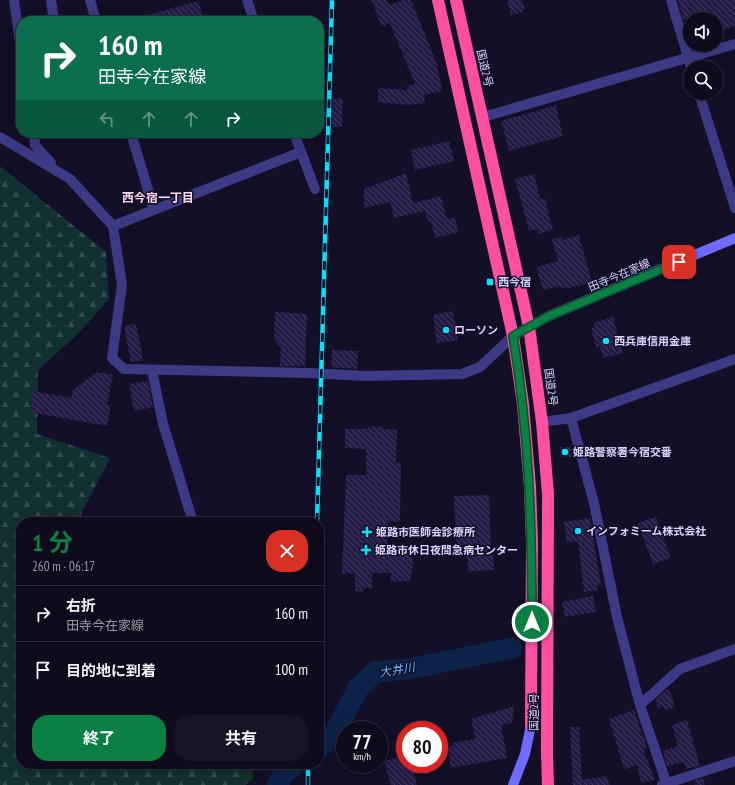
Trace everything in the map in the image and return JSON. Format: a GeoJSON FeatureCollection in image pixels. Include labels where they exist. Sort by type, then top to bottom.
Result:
{"type":"FeatureCollection","features":[{"type":"Feature","properties":{"kind":"highway","name":"国道2号"},"geometry":{"type":"LineString","coordinates":[[438,0],[513,336],[526,430],[532,543],[531,725]]}},
{"type":"Feature","properties":{"kind":"highway","name":"国道2号"},"geometry":{"type":"LineString","coordinates":[[456,0],[529,327],[542,422],[548,494],[548,785]]}},
{"type":"Feature","properties":{"kind":"main road","name":"田寺今在家線"},"geometry":{"type":"LineString","coordinates":[[513,336],[549,316],[735,238]]}},
{"type":"Feature","properties":{"kind":"main road"},"geometry":{"type":"LineString","coordinates":[[513,785],[525,754],[531,725]]}},
{"type":"Feature","properties":{"kind":"street"},"geometry":{"type":"LineString","coordinates":[[14,0],[16,16]]}},
{"type":"Feature","properties":{"kind":"street"},"geometry":{"type":"LineString","coordinates":[[51,0],[53,16]]}},
{"type":"Feature","properties":{"kind":"street"},"geometry":{"type":"LineString","coordinates":[[90,0],[95,16]]}},
{"type":"Feature","properties":{"kind":"street"},"geometry":{"type":"LineString","coordinates":[[247,0],[252,16]]}},
{"type":"Feature","properties":{"kind":"street"},"geometry":{"type":"LineString","coordinates":[[671,0],[688,60]]}},
{"type":"Feature","properties":{"kind":"street"},"geometry":{"type":"LineString","coordinates":[[694,60],[735,44]]}},
{"type":"Feature","properties":{"kind":"street"},"geometry":{"type":"LineString","coordinates":[[483,117],[683,64]]}},
{"type":"Feature","properties":{"kind":"street"},"geometry":{"type":"LineString","coordinates":[[701,100],[735,208]]}},
{"type":"Feature","properties":{"kind":"street"},"geometry":{"type":"LineString","coordinates":[[0,137],[70,179],[113,226],[122,285],[112,358],[124,369],[310,373],[366,376],[429,376],[462,374],[480,367],[513,336]]}},
{"type":"Feature","properties":{"kind":"street"},"geometry":{"type":"LineString","coordinates":[[34,138],[35,145],[58,171]]}},
{"type":"Feature","properties":{"kind":"street"},"geometry":{"type":"LineString","coordinates":[[132,138],[154,210]]}},
{"type":"Feature","properties":{"kind":"street"},"geometry":{"type":"LineString","coordinates":[[296,138],[315,189]]}},
{"type":"Feature","properties":{"kind":"street"},"geometry":{"type":"LineString","coordinates":[[113,226],[301,152]]}},
{"type":"Feature","properties":{"kind":"street"},"geometry":{"type":"LineString","coordinates":[[542,422],[571,418],[735,359]]}},
{"type":"Feature","properties":{"kind":"street"},"geometry":{"type":"LineString","coordinates":[[152,370],[163,424],[191,517]]}},
{"type":"Feature","properties":{"kind":"street"},"geometry":{"type":"LineString","coordinates":[[571,418],[594,503],[617,617],[640,705],[665,785],[735,761]]}},
{"type":"Feature","properties":{"kind":"street"},"geometry":{"type":"LineString","coordinates":[[640,705],[680,669],[735,649]]}},
{"type":"Feature","properties":{"kind":"green space"},"geometry":{"type":"Polygon","coordinates":[[[0,166],[106,252],[109,299],[79,333],[38,370],[37,434],[110,458],[80,517],[16,517],[16,769],[252,769],[253,779],[245,785],[0,785],[0,166]]]}},
{"type":"Feature","properties":{"kind":"building"},"geometry":{"type":"Polygon","coordinates":[[[372,0],[387,0],[389,5],[403,0],[411,0],[437,64],[442,91],[424,95],[425,103],[409,105],[378,102],[378,88],[407,90],[407,86],[415,84],[390,23],[381,26],[372,0]]]}},
{"type":"Feature","properties":{"kind":"building"},"geometry":{"type":"Polygon","coordinates":[[[507,0],[522,0],[525,9],[523,12],[511,15],[507,0]]]}},
{"type":"Feature","properties":{"kind":"building"},"geometry":{"type":"Polygon","coordinates":[[[678,0],[735,0],[735,26],[723,30],[723,12],[683,12],[683,19],[678,0]]]}},
{"type":"Feature","properties":{"kind":"building"},"geometry":{"type":"Polygon","coordinates":[[[198,1],[203,16],[144,16],[198,1]]]}},
{"type":"Feature","properties":{"kind":"building"},"geometry":{"type":"Polygon","coordinates":[[[333,98],[343,99],[342,127],[332,127],[333,98]]]}},
{"type":"Feature","properties":{"kind":"building"},"geometry":{"type":"Polygon","coordinates":[[[556,105],[563,136],[509,151],[501,121],[556,105]]]}},
{"type":"Feature","properties":{"kind":"building"},"geometry":{"type":"Polygon","coordinates":[[[449,141],[454,161],[415,170],[411,150],[449,141]]]}},
{"type":"Feature","properties":{"kind":"building"},"geometry":{"type":"Polygon","coordinates":[[[406,173],[413,203],[441,196],[447,219],[455,217],[458,232],[435,238],[431,221],[428,222],[425,211],[394,218],[390,202],[364,208],[364,189],[406,173]]]}},
{"type":"Feature","properties":{"kind":"building"},"geometry":{"type":"Polygon","coordinates":[[[534,174],[540,199],[545,198],[553,230],[538,234],[537,229],[529,231],[515,179],[534,174]]]}},
{"type":"Feature","properties":{"kind":"building"},"geometry":{"type":"Polygon","coordinates":[[[579,235],[592,282],[566,289],[565,287],[561,288],[560,286],[543,290],[536,267],[558,261],[552,239],[562,237],[562,240],[579,235]]]}},
{"type":"Feature","properties":{"kind":"building","name":"ローソン"},"geometry":{"type":"Polygon","coordinates":[[[453,311],[458,340],[437,343],[433,315],[453,311]]]}},
{"type":"Feature","properties":{"kind":"building"},"geometry":{"type":"Polygon","coordinates":[[[275,312],[307,314],[305,366],[280,366],[281,348],[274,339],[275,312]]]}},
{"type":"Feature","properties":{"kind":"building"},"geometry":{"type":"Polygon","coordinates":[[[613,317],[623,353],[603,358],[600,346],[596,347],[591,328],[595,327],[594,323],[613,317]]]}},
{"type":"Feature","properties":{"kind":"building"},"geometry":{"type":"Polygon","coordinates":[[[136,324],[143,360],[131,362],[124,326],[136,324]]]}},
{"type":"Feature","properties":{"kind":"building"},"geometry":{"type":"Polygon","coordinates":[[[332,350],[358,351],[357,369],[331,367],[332,350]]]}},
{"type":"Feature","properties":{"kind":"building"},"geometry":{"type":"Polygon","coordinates":[[[97,372],[113,375],[107,405],[111,405],[107,426],[30,412],[34,391],[71,398],[73,390],[97,372]]]}},
{"type":"Feature","properties":{"kind":"building"},"geometry":{"type":"Polygon","coordinates":[[[148,381],[153,407],[134,411],[129,384],[148,381]]]}},
{"type":"Feature","properties":{"kind":"building"},"geometry":{"type":"Polygon","coordinates":[[[373,426],[397,430],[396,463],[401,463],[400,522],[388,521],[387,544],[411,546],[413,564],[410,581],[391,582],[391,573],[372,573],[372,588],[364,588],[363,592],[355,591],[355,574],[342,573],[346,475],[366,475],[366,449],[345,448],[345,429],[365,429],[373,426]]]}},
{"type":"Feature","properties":{"kind":"building","name":"姫路警察署今宿交番"},"geometry":{"type":"Polygon","coordinates":[[[560,447],[570,447],[571,457],[560,457],[560,447]]]}},
{"type":"Feature","properties":{"kind":"building"},"geometry":{"type":"Polygon","coordinates":[[[489,495],[491,549],[493,549],[494,570],[468,571],[467,547],[457,547],[454,496],[489,495]]]}},
{"type":"Feature","properties":{"kind":"building"},"geometry":{"type":"Polygon","coordinates":[[[656,517],[671,558],[653,564],[638,523],[656,517]]]}},
{"type":"Feature","properties":{"kind":"building"},"geometry":{"type":"Polygon","coordinates":[[[590,518],[601,585],[597,585],[598,590],[584,592],[578,541],[567,543],[564,522],[590,518]]]}},
{"type":"Feature","properties":{"kind":"building"},"geometry":{"type":"Polygon","coordinates":[[[593,596],[596,612],[565,617],[562,602],[593,596]]]}},
{"type":"Feature","properties":{"kind":"building"},"geometry":{"type":"Polygon","coordinates":[[[667,689],[669,689],[675,707],[665,710],[663,706],[658,708],[655,700],[667,689]]]}},
{"type":"Feature","properties":{"kind":"building"},"geometry":{"type":"Polygon","coordinates":[[[514,706],[512,723],[501,725],[507,758],[450,768],[448,746],[453,746],[452,743],[475,739],[471,719],[514,706]]]}},
{"type":"Feature","properties":{"kind":"building"},"geometry":{"type":"Polygon","coordinates":[[[634,710],[647,747],[643,749],[655,780],[641,783],[637,765],[624,769],[609,719],[634,710]]]}},
{"type":"Feature","properties":{"kind":"building"},"geometry":{"type":"Polygon","coordinates":[[[687,720],[700,766],[686,769],[684,762],[667,766],[663,751],[678,746],[672,725],[687,720]]]}},
{"type":"Feature","properties":{"kind":"building"},"geometry":{"type":"Polygon","coordinates":[[[570,727],[579,727],[582,785],[573,785],[570,727]]]}},
{"type":"Feature","properties":{"kind":"building"},"geometry":{"type":"Polygon","coordinates":[[[396,758],[396,773],[414,773],[417,785],[391,785],[388,773],[388,760],[396,758]]]}},
{"type":"Feature","properties":{"kind":"building"},"geometry":{"type":"Polygon","coordinates":[[[607,776],[610,785],[582,785],[582,780],[607,776]]]}},
{"type":"Feature","properties":{"kind":"building"},"geometry":{"type":"Polygon","coordinates":[[[703,778],[705,785],[695,785],[694,781],[703,778]]]}},
{"type":"Feature","properties":{"kind":"waterway","name":"大井川"},"geometry":{"type":"LineString","coordinates":[[324,744],[334,734],[358,688],[375,672],[408,669],[512,648]]}},
{"type":"Feature","properties":{"kind":"waterway","name":"大井川"},"geometry":{"type":"LineString","coordinates":[[277,785],[284,773],[289,769]]}},
{"type":"Feature","properties":{"kind":"railway"},"geometry":{"type":"LineString","coordinates":[[317,517],[332,0]]}},
{"type":"Feature","properties":{"kind":"railway"},"geometry":{"type":"LineString","coordinates":[[308,769],[308,785]]}},
{"type":"Feature","properties":{"kind":"place","name":"西今宿"},"geometry":{"type":"Point","coordinates":[490,282]}},
{"type":"Feature","properties":{"kind":"place","name":"ローソン"},"geometry":{"type":"Point","coordinates":[446,330]}},
{"type":"Feature","properties":{"kind":"place","name":"西兵庫信用金庫"},"geometry":{"type":"Point","coordinates":[606,341]}},
{"type":"Feature","properties":{"kind":"place","name":"姫路警察署今宿交番"},"geometry":{"type":"Point","coordinates":[565,452]}},
{"type":"Feature","properties":{"kind":"place","name":"インフォミーム株式会社"},"geometry":{"type":"Point","coordinates":[578,531]}},
{"type":"Feature","properties":{"kind":"place","name":"姫路市医師会診療所"},"geometry":{"type":"Point","coordinates":[367,532]}},
{"type":"Feature","properties":{"kind":"place","name":"姫路市休日夜間急病センター"},"geometry":{"type":"Point","coordinates":[366,550]}},
{"type":"Feature","properties":{"kind":"district","name":"西今宿一丁目"},"geometry":{"type":"Point","coordinates":[158,198]}},
{"type":"Feature","properties":{"kind":"route"},"geometry":{"type":"LineString","coordinates":[[532,622],[530,487],[526,430],[513,336],[549,316],[679,262]]}}]}
